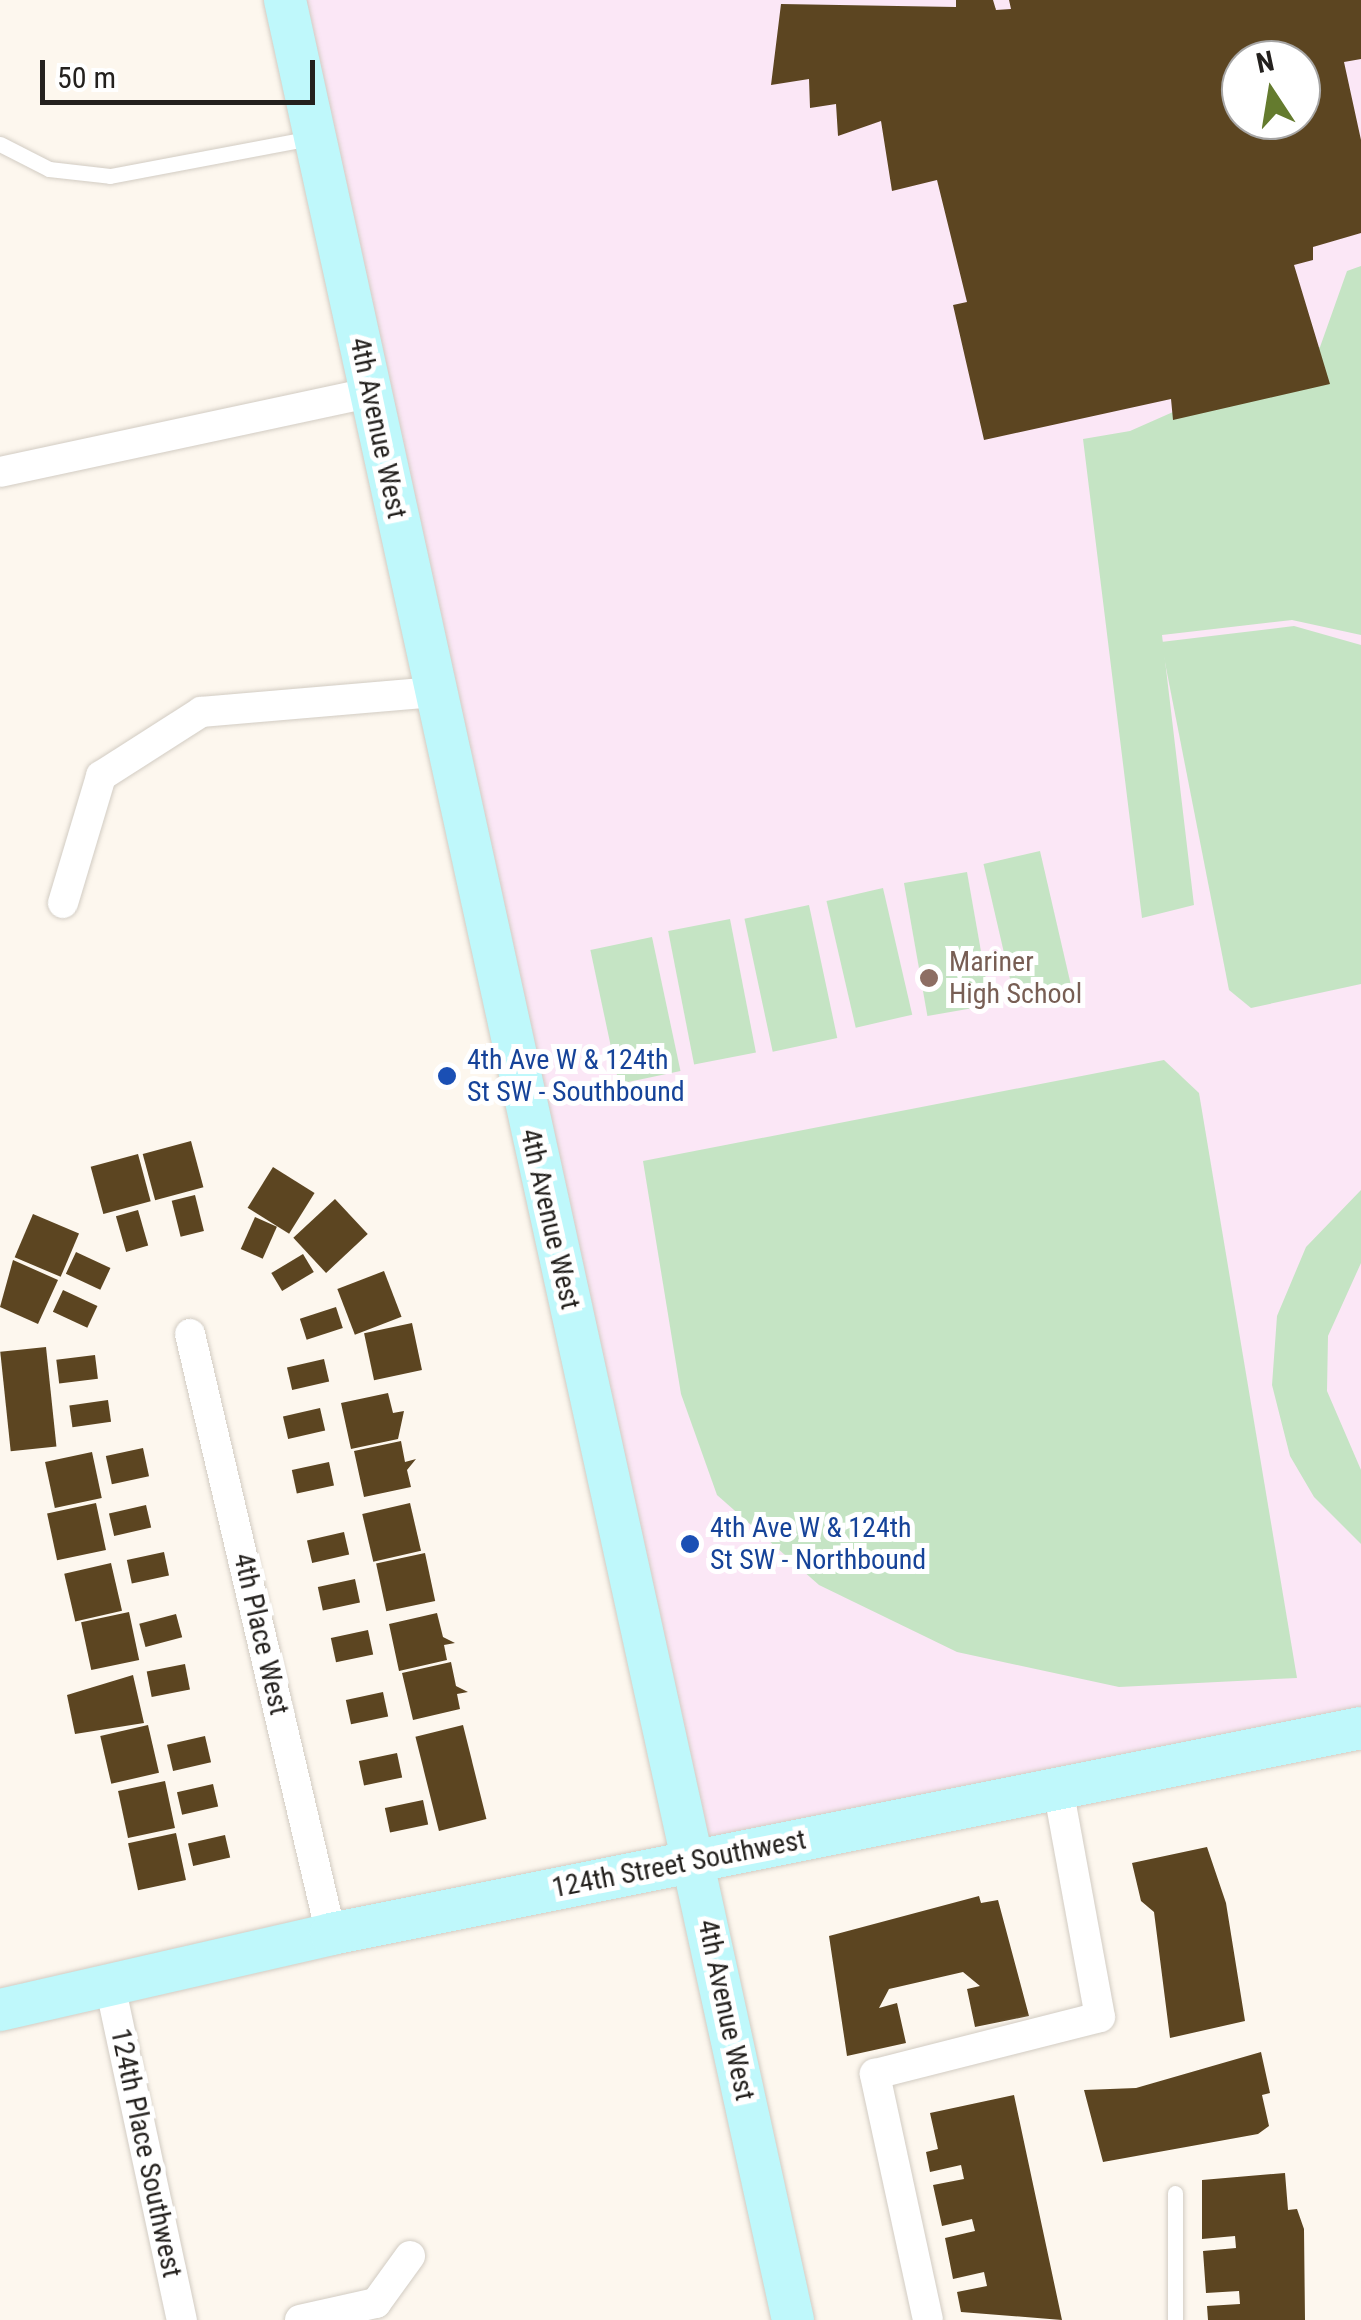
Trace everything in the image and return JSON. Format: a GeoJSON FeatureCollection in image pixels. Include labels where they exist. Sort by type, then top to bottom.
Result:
{"type":"FeatureCollection","features":[{"type":"Feature","properties":{"kind":"street","name":"4th Avenue West"},"geometry":{"type":"LineString","coordinates":[[285,0],[793,2320]]}},
{"type":"Feature","properties":{"kind":"street"},"geometry":{"type":"LineString","coordinates":[[0,472],[370,393]]}},
{"type":"Feature","properties":{"kind":"street"},"geometry":{"type":"LineString","coordinates":[[64,903],[101,776],[201,712],[434,692]]}},
{"type":"Feature","properties":{"kind":"street","name":"4th Place West"},"geometry":{"type":"LineString","coordinates":[[190,1334],[332,1934]]}},
{"type":"Feature","properties":{"kind":"street","name":"124th Street Southwest"},"geometry":{"type":"LineString","coordinates":[[0,2010],[332,1934],[1361,1728]]}},
{"type":"Feature","properties":{"kind":"street"},"geometry":{"type":"LineString","coordinates":[[928,2320],[875,2074],[1100,2017],[1058,1788]]}},
{"type":"Feature","properties":{"kind":"street","name":"124th Place Southwest"},"geometry":{"type":"LineString","coordinates":[[110,1985],[182,2320]]}},
{"type":"Feature","properties":{"kind":"street"},"geometry":{"type":"LineString","coordinates":[[300,2320],[376,2303],[410,2256]]}},
{"type":"Feature","properties":{"kind":"lane"},"geometry":{"type":"LineString","coordinates":[[0,144],[49,169],[110,176],[316,138]]}},
{"type":"Feature","properties":{"kind":"lane"},"geometry":{"type":"LineString","coordinates":[[1175,2193],[1175,2320]]}},
{"type":"Feature","properties":{"kind":"shaded area","name":"Mariner High School"},"geometry":{"type":"Polygon","coordinates":[[[285,0],[1361,0],[1361,1728],[694,1860],[285,0]]]}},
{"type":"Feature","properties":{"kind":"green space"},"geometry":{"type":"Polygon","coordinates":[[[1361,266],[1361,635],[1292,620],[1162,635],[1194,905],[1142,918],[1083,439],[1130,431],[1320,347],[1347,271],[1361,266]]]}},
{"type":"Feature","properties":{"kind":"green space"},"geometry":{"type":"Polygon","coordinates":[[[1294,626],[1361,645],[1361,984],[1251,1008],[1229,990],[1161,642],[1294,626]]]}},
{"type":"Feature","properties":{"kind":"green space"},"geometry":{"type":"Polygon","coordinates":[[[1040,851],[1071,986],[1015,999],[983,864],[1040,851]]]}},
{"type":"Feature","properties":{"kind":"green space"},"geometry":{"type":"Polygon","coordinates":[[[967,872],[990,1005],[927,1016],[904,883],[967,872]]]}},
{"type":"Feature","properties":{"kind":"green space"},"geometry":{"type":"Polygon","coordinates":[[[883,888],[912,1015],[856,1028],[826,901],[883,888]]]}},
{"type":"Feature","properties":{"kind":"green space"},"geometry":{"type":"Polygon","coordinates":[[[809,905],[837,1038],[773,1052],[744,919],[809,905]]]}},
{"type":"Feature","properties":{"kind":"green space"},"geometry":{"type":"Polygon","coordinates":[[[730,919],[756,1053],[694,1065],[668,931],[730,919]]]}},
{"type":"Feature","properties":{"kind":"green space"},"geometry":{"type":"Polygon","coordinates":[[[652,937],[680,1071],[619,1084],[590,950],[652,937]]]}},
{"type":"Feature","properties":{"kind":"green space"},"geometry":{"type":"Polygon","coordinates":[[[1164,1060],[1199,1093],[1297,1678],[1119,1687],[957,1652],[819,1585],[717,1495],[681,1394],[643,1161],[1164,1060]]]}},
{"type":"Feature","properties":{"kind":"green space"},"geometry":{"type":"Polygon","coordinates":[[[1361,1190],[1361,1263],[1328,1336],[1327,1391],[1361,1470],[1361,1544],[1314,1497],[1290,1456],[1272,1385],[1277,1316],[1306,1247],[1361,1190]]]}},
{"type":"Feature","properties":{"kind":"building"},"geometry":{"type":"Polygon","coordinates":[[[956,0],[993,0],[996,10],[1011,9],[1009,0],[1361,0],[1361,59],[1344,62],[1361,140],[1361,233],[1313,247],[1313,260],[1294,265],[1330,384],[1173,420],[1171,399],[984,440],[953,305],[967,302],[937,180],[892,191],[881,121],[838,136],[836,104],[810,108],[809,79],[771,85],[781,4],[956,7],[956,0]]]}},
{"type":"Feature","properties":{"kind":"building"},"geometry":{"type":"Polygon","coordinates":[[[191,1141],[203,1187],[155,1200],[143,1154],[191,1141]]]}},
{"type":"Feature","properties":{"kind":"building"},"geometry":{"type":"Polygon","coordinates":[[[138,1154],[151,1201],[103,1214],[91,1167],[138,1154]]]}},
{"type":"Feature","properties":{"kind":"building"},"geometry":{"type":"Polygon","coordinates":[[[273,1167],[315,1193],[289,1234],[248,1208],[273,1167]]]}},
{"type":"Feature","properties":{"kind":"building"},"geometry":{"type":"Polygon","coordinates":[[[195,1195],[204,1231],[181,1237],[172,1201],[195,1195]]]}},
{"type":"Feature","properties":{"kind":"building"},"geometry":{"type":"Polygon","coordinates":[[[335,1199],[368,1234],[326,1273],[293,1238],[335,1199]]]}},
{"type":"Feature","properties":{"kind":"building"},"geometry":{"type":"Polygon","coordinates":[[[138,1210],[148,1246],[126,1252],[116,1216],[138,1210]]]}},
{"type":"Feature","properties":{"kind":"building"},"geometry":{"type":"Polygon","coordinates":[[[33,1214],[79,1234],[61,1277],[15,1257],[33,1214]]]}},
{"type":"Feature","properties":{"kind":"building"},"geometry":{"type":"Polygon","coordinates":[[[255,1217],[277,1227],[263,1259],[241,1249],[255,1217]]]}},
{"type":"Feature","properties":{"kind":"building"},"geometry":{"type":"Polygon","coordinates":[[[76,1252],[110,1268],[100,1290],[66,1274],[76,1252]]]}},
{"type":"Feature","properties":{"kind":"building"},"geometry":{"type":"Polygon","coordinates":[[[303,1254],[314,1272],[282,1291],[271,1273],[303,1254]]]}},
{"type":"Feature","properties":{"kind":"building"},"geometry":{"type":"Polygon","coordinates":[[[13,1260],[58,1280],[38,1324],[0,1307],[13,1260]]]}},
{"type":"Feature","properties":{"kind":"building"},"geometry":{"type":"Polygon","coordinates":[[[384,1271],[402,1317],[355,1335],[337,1289],[384,1271]]]}},
{"type":"Feature","properties":{"kind":"building"},"geometry":{"type":"Polygon","coordinates":[[[63,1290],[97,1306],[87,1328],[53,1312],[63,1290]]]}},
{"type":"Feature","properties":{"kind":"building"},"geometry":{"type":"Polygon","coordinates":[[[336,1307],[343,1328],[307,1340],[300,1319],[336,1307]]]}},
{"type":"Feature","properties":{"kind":"building"},"geometry":{"type":"Polygon","coordinates":[[[412,1323],[422,1370],[374,1380],[364,1333],[412,1323]]]}},
{"type":"Feature","properties":{"kind":"building"},"geometry":{"type":"Polygon","coordinates":[[[46,1347],[56,1446],[11,1451],[0,1352],[46,1347]]]}},
{"type":"Feature","properties":{"kind":"building"},"geometry":{"type":"Polygon","coordinates":[[[95,1355],[98,1379],[59,1384],[56,1360],[95,1355]]]}},
{"type":"Feature","properties":{"kind":"building"},"geometry":{"type":"Polygon","coordinates":[[[324,1359],[329,1381],[292,1390],[287,1368],[324,1359]]]}},
{"type":"Feature","properties":{"kind":"building"},"geometry":{"type":"Polygon","coordinates":[[[388,1393],[393,1413],[404,1411],[398,1439],[351,1449],[341,1403],[388,1393]]]}},
{"type":"Feature","properties":{"kind":"building"},"geometry":{"type":"Polygon","coordinates":[[[108,1400],[111,1422],[72,1427],[69,1405],[108,1400]]]}},
{"type":"Feature","properties":{"kind":"building"},"geometry":{"type":"Polygon","coordinates":[[[320,1408],[325,1430],[288,1439],[283,1417],[320,1408]]]}},
{"type":"Feature","properties":{"kind":"building"},"geometry":{"type":"Polygon","coordinates":[[[401,1441],[405,1462],[416,1459],[407,1470],[411,1487],[364,1497],[354,1451],[401,1441]]]}},
{"type":"Feature","properties":{"kind":"building"},"geometry":{"type":"Polygon","coordinates":[[[143,1448],[149,1476],[112,1484],[106,1456],[143,1448]]]}},
{"type":"Feature","properties":{"kind":"building"},"geometry":{"type":"Polygon","coordinates":[[[92,1452],[102,1498],[55,1508],[45,1462],[92,1452]]]}},
{"type":"Feature","properties":{"kind":"building"},"geometry":{"type":"Polygon","coordinates":[[[329,1462],[334,1485],[297,1493],[292,1470],[329,1462]]]}},
{"type":"Feature","properties":{"kind":"building"},"geometry":{"type":"Polygon","coordinates":[[[96,1503],[106,1550],[57,1560],[47,1513],[96,1503]]]}},
{"type":"Feature","properties":{"kind":"building"},"geometry":{"type":"Polygon","coordinates":[[[410,1503],[421,1551],[373,1562],[362,1514],[410,1503]]]}},
{"type":"Feature","properties":{"kind":"building"},"geometry":{"type":"Polygon","coordinates":[[[146,1505],[151,1527],[114,1536],[109,1514],[146,1505]]]}},
{"type":"Feature","properties":{"kind":"building"},"geometry":{"type":"Polygon","coordinates":[[[344,1532],[349,1554],[312,1563],[307,1541],[344,1532]]]}},
{"type":"Feature","properties":{"kind":"building"},"geometry":{"type":"Polygon","coordinates":[[[164,1552],[169,1575],[132,1583],[127,1560],[164,1552]]]}},
{"type":"Feature","properties":{"kind":"building"},"geometry":{"type":"Polygon","coordinates":[[[425,1553],[435,1601],[386,1611],[376,1563],[425,1553]]]}},
{"type":"Feature","properties":{"kind":"building"},"geometry":{"type":"Polygon","coordinates":[[[111,1563],[122,1611],[75,1622],[64,1574],[111,1563]]]}},
{"type":"Feature","properties":{"kind":"building"},"geometry":{"type":"Polygon","coordinates":[[[355,1579],[360,1602],[323,1610],[318,1587],[355,1579]]]}},
{"type":"Feature","properties":{"kind":"building"},"geometry":{"type":"Polygon","coordinates":[[[129,1612],[139,1660],[91,1670],[81,1622],[129,1612]]]}},
{"type":"Feature","properties":{"kind":"building"},"geometry":{"type":"Polygon","coordinates":[[[437,1613],[443,1637],[455,1643],[444,1645],[447,1660],[399,1671],[389,1624],[437,1613]]]}},
{"type":"Feature","properties":{"kind":"building"},"geometry":{"type":"Polygon","coordinates":[[[176,1614],[182,1637],[146,1647],[139,1624],[176,1614]]]}},
{"type":"Feature","properties":{"kind":"building"},"geometry":{"type":"Polygon","coordinates":[[[368,1630],[373,1654],[336,1662],[331,1638],[368,1630]]]}},
{"type":"Feature","properties":{"kind":"building"},"geometry":{"type":"Polygon","coordinates":[[[451,1662],[456,1686],[468,1692],[457,1694],[460,1709],[413,1720],[402,1673],[451,1662]]]}},
{"type":"Feature","properties":{"kind":"building"},"geometry":{"type":"Polygon","coordinates":[[[185,1664],[190,1690],[152,1697],[147,1671],[185,1664]]]}},
{"type":"Feature","properties":{"kind":"building"},"geometry":{"type":"Polygon","coordinates":[[[133,1675],[144,1723],[75,1734],[67,1695],[133,1675]]]}},
{"type":"Feature","properties":{"kind":"building"},"geometry":{"type":"Polygon","coordinates":[[[383,1692],[388,1716],[351,1724],[346,1700],[383,1692]]]}},
{"type":"Feature","properties":{"kind":"building"},"geometry":{"type":"Polygon","coordinates":[[[148,1725],[159,1773],[111,1784],[100,1736],[148,1725]]]}},
{"type":"Feature","properties":{"kind":"building"},"geometry":{"type":"Polygon","coordinates":[[[463,1725],[486,1819],[439,1831],[415,1737],[463,1725]]]}},
{"type":"Feature","properties":{"kind":"building"},"geometry":{"type":"Polygon","coordinates":[[[205,1736],[211,1762],[173,1771],[167,1745],[205,1736]]]}},
{"type":"Feature","properties":{"kind":"building"},"geometry":{"type":"Polygon","coordinates":[[[397,1753],[402,1777],[364,1786],[359,1761],[397,1753]]]}},
{"type":"Feature","properties":{"kind":"building"},"geometry":{"type":"Polygon","coordinates":[[[165,1781],[175,1828],[128,1838],[118,1791],[165,1781]]]}},
{"type":"Feature","properties":{"kind":"building"},"geometry":{"type":"Polygon","coordinates":[[[213,1784],[218,1806],[182,1815],[177,1792],[213,1784]]]}},
{"type":"Feature","properties":{"kind":"building"},"geometry":{"type":"Polygon","coordinates":[[[423,1800],[428,1824],[390,1833],[385,1808],[423,1800]]]}},
{"type":"Feature","properties":{"kind":"building"},"geometry":{"type":"Polygon","coordinates":[[[176,1833],[186,1880],[138,1890],[128,1843],[176,1833]]]}},
{"type":"Feature","properties":{"kind":"building"},"geometry":{"type":"Polygon","coordinates":[[[225,1835],[230,1857],[193,1866],[188,1844],[225,1835]]]}},
{"type":"Feature","properties":{"kind":"building"},"geometry":{"type":"Polygon","coordinates":[[[1207,1847],[1226,1903],[1245,2021],[1170,2038],[1154,1912],[1141,1901],[1132,1863],[1207,1847]]]}},
{"type":"Feature","properties":{"kind":"building"},"geometry":{"type":"Polygon","coordinates":[[[979,1896],[981,1903],[998,1900],[1029,2016],[975,2027],[967,1989],[980,1986],[963,1972],[889,1989],[879,2008],[897,2003],[906,2043],[847,2056],[829,1936],[979,1896]]]}},
{"type":"Feature","properties":{"kind":"building"},"geometry":{"type":"Polygon","coordinates":[[[1261,2052],[1270,2093],[1262,2095],[1269,2126],[1258,2134],[1103,2162],[1084,2090],[1136,2088],[1261,2052]]]}},
{"type":"Feature","properties":{"kind":"building"},"geometry":{"type":"Polygon","coordinates":[[[1014,2095],[1062,2320],[961,2312],[957,2292],[987,2286],[984,2272],[953,2279],[945,2238],[975,2231],[972,2219],[942,2226],[933,2185],[964,2179],[961,2165],[930,2172],[926,2152],[938,2149],[930,2113],[1014,2095]]]}},
{"type":"Feature","properties":{"kind":"building"},"geometry":{"type":"Polygon","coordinates":[[[1285,2173],[1288,2210],[1297,2209],[1304,2229],[1305,2320],[1208,2320],[1207,2306],[1240,2304],[1239,2291],[1206,2293],[1203,2251],[1236,2248],[1235,2236],[1202,2239],[1202,2180],[1285,2173]]]}},
{"type":"Feature","properties":{"kind":"place","name":"Mariner High School"},"geometry":{"type":"Point","coordinates":[929,978]}},
{"type":"Feature","properties":{"kind":"place","name":"4th Ave W & 124th St SW - Southbound"},"geometry":{"type":"Point","coordinates":[447,1076]}},
{"type":"Feature","properties":{"kind":"place","name":"4th Ave W & 124th St SW - Northbound"},"geometry":{"type":"Point","coordinates":[690,1544]}}]}
